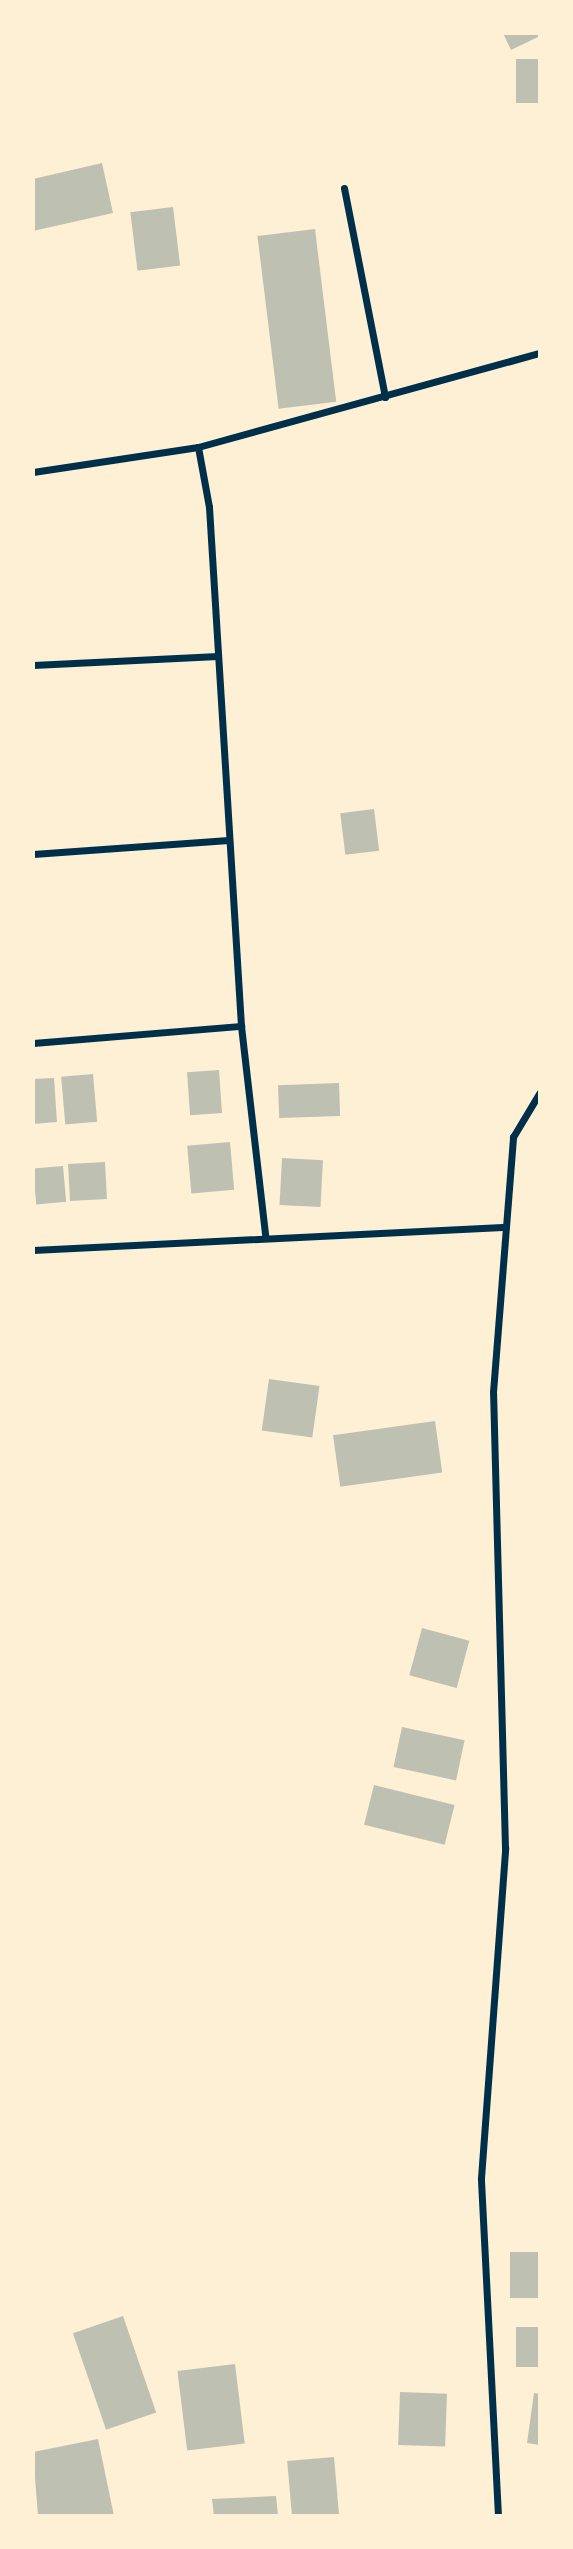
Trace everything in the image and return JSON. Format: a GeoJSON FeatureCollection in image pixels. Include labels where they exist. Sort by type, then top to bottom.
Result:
{"type":"FeatureCollection","features":[{"type":"Feature","properties":{"kind":"street"},"geometry":{"type":"LineString","coordinates":[[344,188],[385,397]]}},
{"type":"Feature","properties":{"kind":"street"},"geometry":{"type":"LineString","coordinates":[[33,472],[198,447],[540,353]]}},
{"type":"Feature","properties":{"kind":"street"},"geometry":{"type":"LineString","coordinates":[[198,447],[209,508],[241,1026],[265,1235]]}},
{"type":"Feature","properties":{"kind":"street"},"geometry":{"type":"LineString","coordinates":[[33,665],[218,656]]}},
{"type":"Feature","properties":{"kind":"street"},"geometry":{"type":"LineString","coordinates":[[33,854],[229,840]]}},
{"type":"Feature","properties":{"kind":"street"},"geometry":{"type":"LineString","coordinates":[[33,1043],[241,1026]]}},
{"type":"Feature","properties":{"kind":"street"},"geometry":{"type":"LineString","coordinates":[[498,2516],[481,2178],[505,1848],[503,1648],[492,1513],[502,1227],[513,1138],[540,1092]]}},
{"type":"Feature","properties":{"kind":"street"},"geometry":{"type":"LineString","coordinates":[[33,1250],[265,1235],[502,1227]]}},
{"type":"Feature","properties":{"kind":"building"},"geometry":{"type":"Polygon","coordinates":[[[503,33],[540,33],[540,36],[511,50],[503,33]]]}},
{"type":"Feature","properties":{"kind":"building"},"geometry":{"type":"Polygon","coordinates":[[[516,59],[540,59],[540,103],[516,103],[516,59]]]}},
{"type":"Feature","properties":{"kind":"building"},"geometry":{"type":"Polygon","coordinates":[[[102,163],[113,213],[33,231],[33,179],[102,163]]]}},
{"type":"Feature","properties":{"kind":"building"},"geometry":{"type":"Polygon","coordinates":[[[173,207],[180,266],[138,271],[130,212],[173,207]]]}},
{"type":"Feature","properties":{"kind":"building"},"geometry":{"type":"Polygon","coordinates":[[[315,229],[336,402],[279,409],[257,236],[315,229]]]}},
{"type":"Feature","properties":{"kind":"building"},"geometry":{"type":"Polygon","coordinates":[[[374,809],[379,851],[345,855],[340,813],[374,809]]]}},
{"type":"Feature","properties":{"kind":"building"},"geometry":{"type":"Polygon","coordinates":[[[219,1070],[222,1113],[190,1115],[187,1072],[219,1070]]]}},
{"type":"Feature","properties":{"kind":"building"},"geometry":{"type":"Polygon","coordinates":[[[93,1074],[97,1122],[65,1125],[61,1077],[93,1074]]]}},
{"type":"Feature","properties":{"kind":"building"},"geometry":{"type":"Polygon","coordinates":[[[54,1078],[57,1122],[33,1124],[33,1079],[54,1078]]]}},
{"type":"Feature","properties":{"kind":"building"},"geometry":{"type":"Polygon","coordinates":[[[339,1083],[340,1116],[279,1118],[278,1085],[339,1083]]]}},
{"type":"Feature","properties":{"kind":"building"},"geometry":{"type":"Polygon","coordinates":[[[230,1142],[234,1190],[191,1194],[187,1146],[230,1142]]]}},
{"type":"Feature","properties":{"kind":"building"},"geometry":{"type":"Polygon","coordinates":[[[282,1158],[323,1160],[320,1207],[280,1205],[282,1158]]]}},
{"type":"Feature","properties":{"kind":"building"},"geometry":{"type":"Polygon","coordinates":[[[105,1162],[107,1199],[70,1201],[68,1164],[105,1162]]]}},
{"type":"Feature","properties":{"kind":"building"},"geometry":{"type":"Polygon","coordinates":[[[63,1166],[66,1202],[36,1204],[33,1169],[63,1166]]]}},
{"type":"Feature","properties":{"kind":"building"},"geometry":{"type":"Polygon","coordinates":[[[269,1379],[320,1386],[312,1438],[262,1430],[269,1379]]]}},
{"type":"Feature","properties":{"kind":"building"},"geometry":{"type":"Polygon","coordinates":[[[435,1421],[442,1472],[340,1487],[333,1435],[435,1421]]]}},
{"type":"Feature","properties":{"kind":"building"},"geometry":{"type":"Polygon","coordinates":[[[422,1628],[469,1641],[457,1688],[409,1675],[422,1628]]]}},
{"type":"Feature","properties":{"kind":"building"},"geometry":{"type":"Polygon","coordinates":[[[402,1727],[465,1740],[456,1780],[393,1767],[402,1727]]]}},
{"type":"Feature","properties":{"kind":"building"},"geometry":{"type":"Polygon","coordinates":[[[374,1785],[455,1805],[445,1845],[364,1825],[374,1785]]]}},
{"type":"Feature","properties":{"kind":"building"},"geometry":{"type":"Polygon","coordinates":[[[510,2252],[540,2252],[540,2298],[510,2298],[510,2252]]]}},
{"type":"Feature","properties":{"kind":"building"},"geometry":{"type":"Polygon","coordinates":[[[123,2316],[156,2412],[106,2430],[73,2333],[123,2316]]]}},
{"type":"Feature","properties":{"kind":"building"},"geometry":{"type":"Polygon","coordinates":[[[516,2327],[540,2327],[540,2367],[516,2367],[516,2327]]]}},
{"type":"Feature","properties":{"kind":"building"},"geometry":{"type":"Polygon","coordinates":[[[235,2364],[245,2443],[187,2450],[177,2371],[235,2364]]]}},
{"type":"Feature","properties":{"kind":"building"},"geometry":{"type":"Polygon","coordinates":[[[400,2392],[447,2394],[445,2447],[398,2445],[400,2392]]]}},
{"type":"Feature","properties":{"kind":"building"},"geometry":{"type":"Polygon","coordinates":[[[534,2393],[540,2394],[540,2445],[527,2443],[534,2393]]]}},
{"type":"Feature","properties":{"kind":"building"},"geometry":{"type":"Polygon","coordinates":[[[98,2439],[114,2516],[38,2516],[33,2452],[98,2439]]]}},
{"type":"Feature","properties":{"kind":"building"},"geometry":{"type":"Polygon","coordinates":[[[334,2457],[339,2516],[292,2516],[287,2461],[334,2457]]]}},
{"type":"Feature","properties":{"kind":"building"},"geometry":{"type":"Polygon","coordinates":[[[276,2496],[278,2516],[214,2516],[212,2499],[276,2496]]]}}]}
